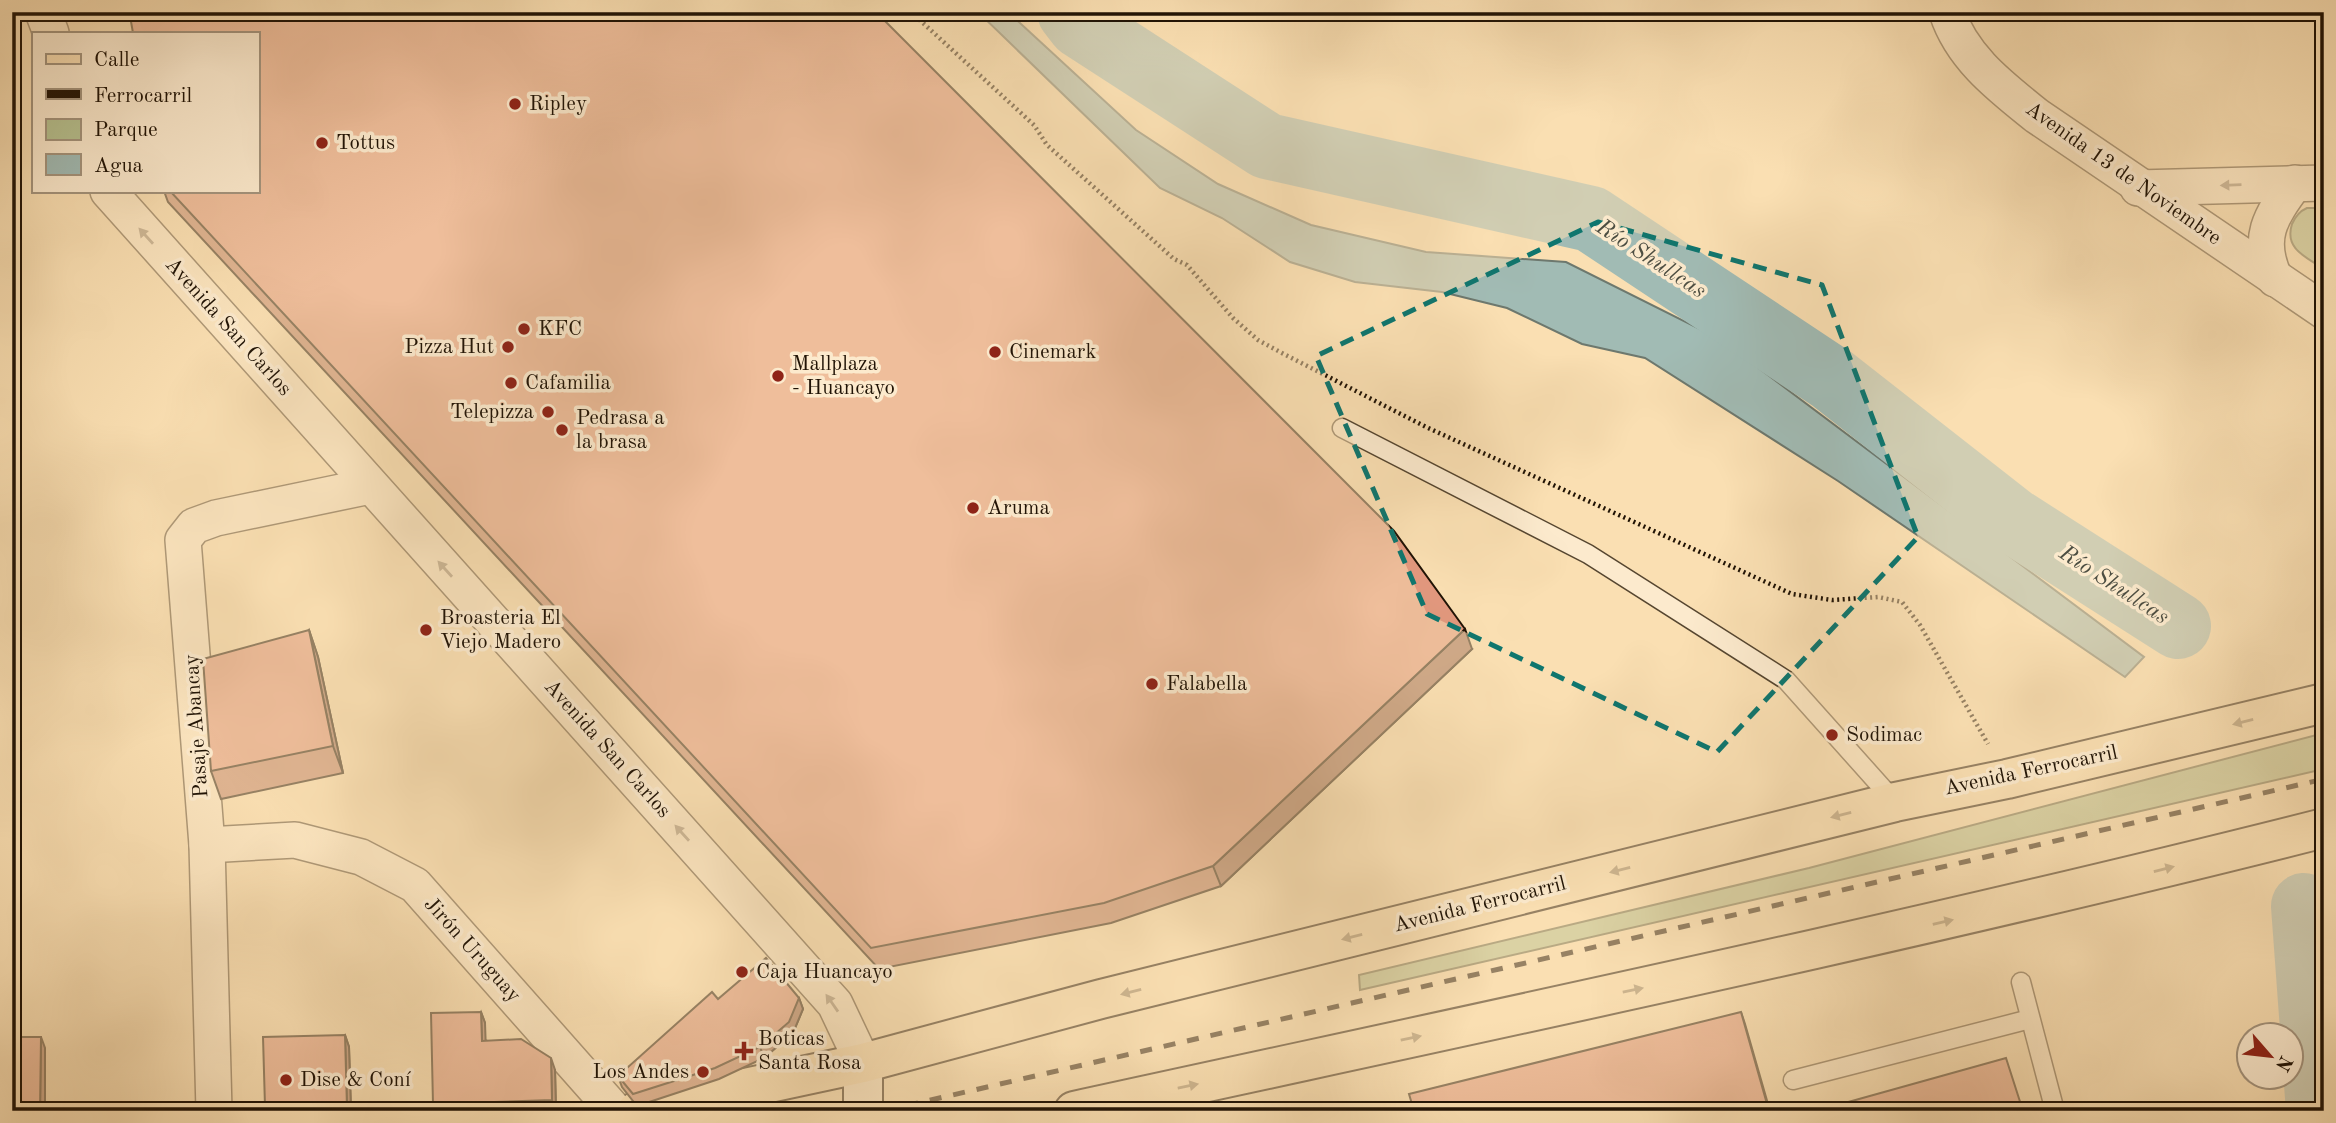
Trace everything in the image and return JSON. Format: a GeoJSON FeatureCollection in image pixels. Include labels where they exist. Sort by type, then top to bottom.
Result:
{"type":"FeatureCollection","features":[{"type":"Feature","properties":{"kind":"main road","name":"Avenida Ferrocarril"},"geometry":{"type":"LineString","coordinates":[[638,1111],[863,1063],[1101,999],[1913,797],[2007,779],[2317,705]]}},
{"type":"Feature","properties":{"kind":"main road"},"geometry":{"type":"LineString","coordinates":[[1074,1111],[1876,937],[2085,889],[2324,828]]}},
{"type":"Feature","properties":{"kind":"main road","name":"Avenida San Carlos"},"geometry":{"type":"LineString","coordinates":[[863,1063],[863,1111]]}},
{"type":"Feature","properties":{"kind":"street"},"geometry":{"type":"LineString","coordinates":[[43,12],[51,32]]}},
{"type":"Feature","properties":{"kind":"street","name":"Avenida 13 de Noviembre"},"geometry":{"type":"LineString","coordinates":[[1947,12],[1952,31],[1971,57],[1996,83],[2138,188],[2324,311]]}},
{"type":"Feature","properties":{"kind":"street"},"geometry":{"type":"LineString","coordinates":[[2138,188],[2310,183]]}},
{"type":"Feature","properties":{"kind":"street"},"geometry":{"type":"LineString","coordinates":[[2275,279],[2264,248],[2273,215],[2310,183]]}},
{"type":"Feature","properties":{"kind":"street","name":"Avenida San Carlos"},"geometry":{"type":"LineString","coordinates":[[109,192],[835,1004],[863,1063]]}},
{"type":"Feature","properties":{"kind":"street","name":"Pasaje Abancay"},"geometry":{"type":"LineString","coordinates":[[214,1111],[206,845],[183,540],[194,526],[216,518],[370,486]]}},
{"type":"Feature","properties":{"kind":"street","name":"Jirón Uruguay"},"geometry":{"type":"LineString","coordinates":[[206,845],[295,840],[361,857],[415,886],[615,1111]]}},
{"type":"Feature","properties":{"kind":"lane"},"geometry":{"type":"LineString","coordinates":[[1342,428],[1588,554],[1786,680],[1913,797]]}},
{"type":"Feature","properties":{"kind":"lane"},"geometry":{"type":"LineString","coordinates":[[2021,982],[2055,1111]]}},
{"type":"Feature","properties":{"kind":"lane"},"geometry":{"type":"LineString","coordinates":[[1793,1080],[2030,1019]]}},
{"type":"Feature","properties":{"kind":"path"},"geometry":{"type":"LineString","coordinates":[[911,12],[1034,125],[1046,145],[1174,259],[1187,265],[1233,318],[1258,340],[1426,427],[1792,594],[1832,600],[1878,597],[1902,602],[1920,625],[2007,779]]}},
{"type":"Feature","properties":{"kind":"highlighted area"},"geometry":{"type":"Polygon","coordinates":[[[1598,222],[1822,285],[1918,537],[1717,752],[1427,614],[1316,356],[1598,222]]]}},
{"type":"Feature","properties":{"kind":"green space"},"geometry":{"type":"Polygon","coordinates":[[[2307,208],[2324,208],[2324,269],[2298,251],[2291,240],[2293,221],[2307,208]]]}},
{"type":"Feature","properties":{"kind":"green space"},"geometry":{"type":"Polygon","coordinates":[[[2324,733],[2324,769],[1360,990],[1359,975],[1809,868],[2324,733]]]}},
{"type":"Feature","properties":{"kind":"water"},"geometry":{"type":"Polygon","coordinates":[[[978,12],[1008,12],[1136,130],[1218,184],[1311,225],[1426,252],[1566,262],[1720,339],[2144,657],[2125,677],[1838,481],[1645,358],[1582,344],[1507,308],[1442,292],[1355,282],[1290,262],[1222,218],[1160,188],[978,12]]]}},
{"type":"Feature","properties":{"kind":"building","name":"Mallplaza - Huancayo"},"geometry":{"type":"Polygon","coordinates":[[[132,12],[876,12],[1394,531],[1465,629],[1213,866],[1104,903],[871,948],[171,192],[259,192],[259,32],[133,32],[130,16],[132,12]]]}},
{"type":"Feature","properties":{"kind":"building"},"geometry":{"type":"Polygon","coordinates":[[[309,630],[333,746],[211,771],[203,659],[309,630]]]}},
{"type":"Feature","properties":{"kind":"building"},"geometry":{"type":"Polygon","coordinates":[[[766,958],[799,998],[789,1022],[760,1047],[715,1068],[633,1094],[618,1076],[712,992],[718,999],[766,958]]]}},
{"type":"Feature","properties":{"kind":"building"},"geometry":{"type":"Polygon","coordinates":[[[481,1012],[482,1041],[521,1039],[551,1058],[552,1100],[433,1104],[431,1013],[481,1012]]]}},
{"type":"Feature","properties":{"kind":"building"},"geometry":{"type":"Polygon","coordinates":[[[1741,1012],[1769,1111],[1414,1111],[1409,1094],[1741,1012]]]}},
{"type":"Feature","properties":{"kind":"building"},"geometry":{"type":"Polygon","coordinates":[[[345,1035],[347,1108],[301,1109],[300,1105],[265,1106],[263,1037],[345,1035]]]}},
{"type":"Feature","properties":{"kind":"building"},"geometry":{"type":"Polygon","coordinates":[[[12,1037],[41,1037],[40,1111],[12,1111],[12,1037]]]}},
{"type":"Feature","properties":{"kind":"building"},"geometry":{"type":"Polygon","coordinates":[[[2006,1058],[2023,1111],[1816,1111],[2006,1058]]]}},
{"type":"Feature","properties":{"kind":"waterway","name":"Río Shullcas"},"geometry":{"type":"LineString","coordinates":[[1070,12],[1080,25],[1267,146],[1591,219],[1832,379],[2012,520],[2178,626]]}},
{"type":"Feature","properties":{"kind":"waterway"},"geometry":{"type":"LineString","coordinates":[[2304,906],[2319,1111]]}},
{"type":"Feature","properties":{"kind":"railway"},"geometry":{"type":"LineString","coordinates":[[883,1111],[2324,779]]}},
{"type":"Feature","properties":{"kind":"place","name":"Ripley"},"geometry":{"type":"Point","coordinates":[515,104]}},
{"type":"Feature","properties":{"kind":"place","name":"Tottus"},"geometry":{"type":"Point","coordinates":[322,143]}},
{"type":"Feature","properties":{"kind":"place","name":"KFC"},"geometry":{"type":"Point","coordinates":[524,329]}},
{"type":"Feature","properties":{"kind":"place","name":"Pizza Hut"},"geometry":{"type":"Point","coordinates":[508,347]}},
{"type":"Feature","properties":{"kind":"place","name":"Cinemark"},"geometry":{"type":"Point","coordinates":[995,352]}},
{"type":"Feature","properties":{"kind":"place","name":"Mallplaza - Huancayo"},"geometry":{"type":"Point","coordinates":[778,376]}},
{"type":"Feature","properties":{"kind":"place","name":"Cafamilia"},"geometry":{"type":"Point","coordinates":[511,383]}},
{"type":"Feature","properties":{"kind":"place","name":"Telepizza"},"geometry":{"type":"Point","coordinates":[548,412]}},
{"type":"Feature","properties":{"kind":"place","name":"Pedrasa a la brasa"},"geometry":{"type":"Point","coordinates":[562,430]}},
{"type":"Feature","properties":{"kind":"place","name":"Aruma"},"geometry":{"type":"Point","coordinates":[973,508]}},
{"type":"Feature","properties":{"kind":"place","name":"Broasteria El Viejo Madero"},"geometry":{"type":"Point","coordinates":[426,630]}},
{"type":"Feature","properties":{"kind":"place","name":"Falabella"},"geometry":{"type":"Point","coordinates":[1152,684]}},
{"type":"Feature","properties":{"kind":"place","name":"Sodimac"},"geometry":{"type":"Point","coordinates":[1832,735]}},
{"type":"Feature","properties":{"kind":"place","name":"Caja Huancayo"},"geometry":{"type":"Point","coordinates":[742,972]}},
{"type":"Feature","properties":{"kind":"place","name":"Boticas Santa Rosa"},"geometry":{"type":"Point","coordinates":[744,1051]}},
{"type":"Feature","properties":{"kind":"place","name":"Los Andes"},"geometry":{"type":"Point","coordinates":[703,1072]}},
{"type":"Feature","properties":{"kind":"place","name":"Dise & Coní"},"geometry":{"type":"Point","coordinates":[286,1080]}}]}
